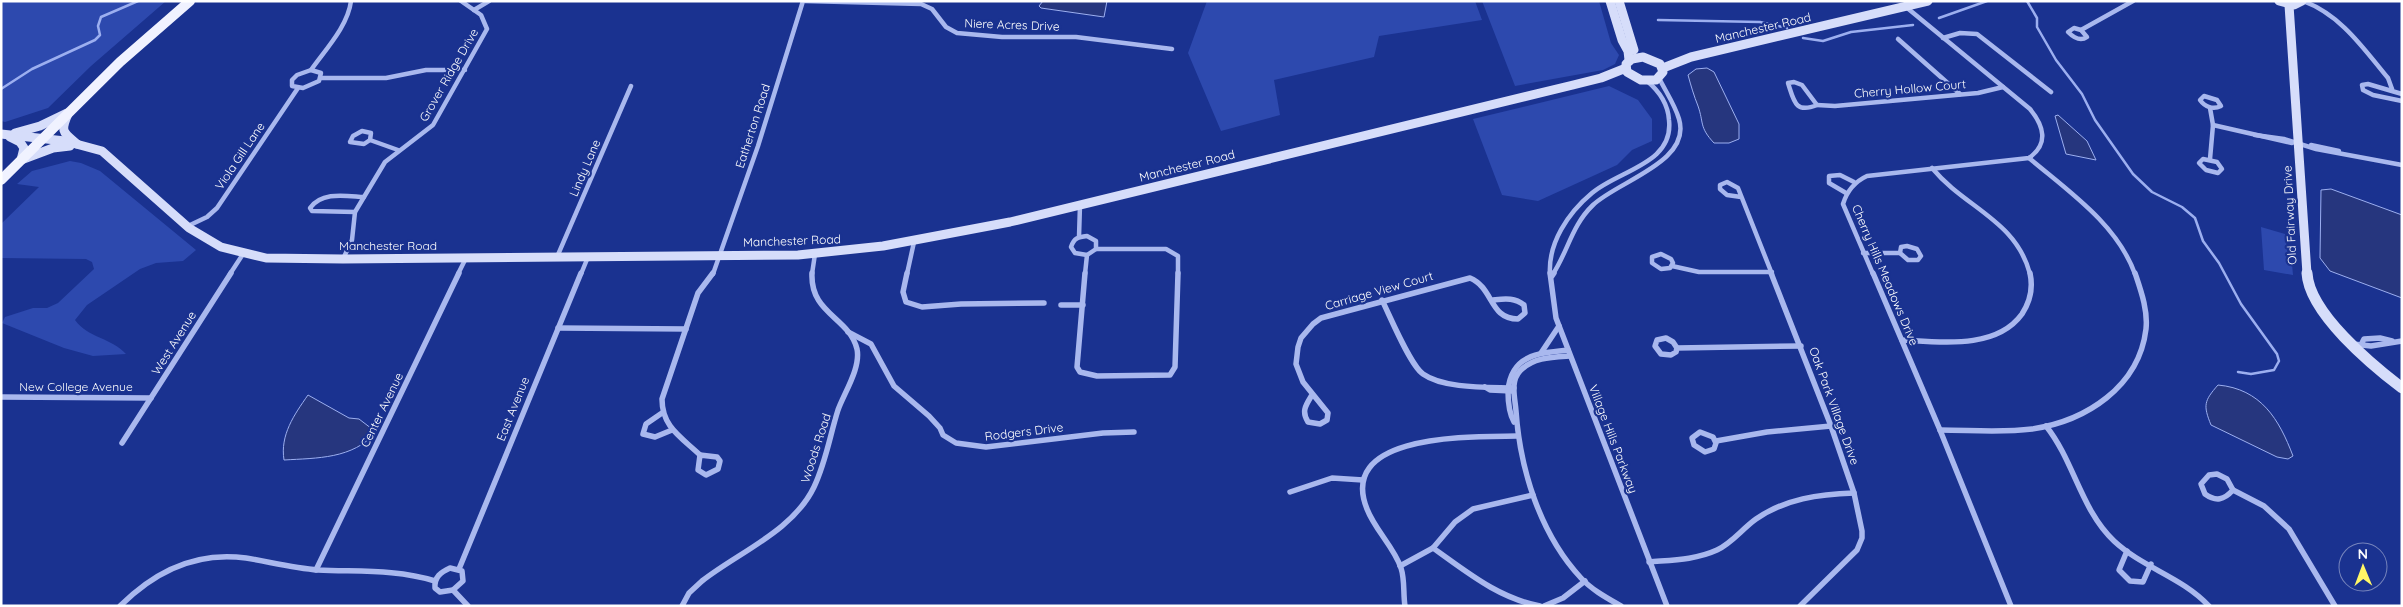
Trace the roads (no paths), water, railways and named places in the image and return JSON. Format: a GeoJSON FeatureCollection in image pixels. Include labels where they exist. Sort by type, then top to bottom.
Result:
{"type":"FeatureCollection","features":[{"type":"Feature","properties":{"kind":"main road"},"geometry":{"type":"LineString","coordinates":[[1,180],[120,62],[190,1]]}},
{"type":"Feature","properties":{"kind":"street","name":"Viola Gill Lane"},"geometry":{"type":"LineString","coordinates":[[188,226],[207,217],[217,208],[298,88],[292,86],[292,80],[297,75],[311,70],[343,23],[350,10],[351,1]]}},
{"type":"Feature","properties":{"kind":"street","name":"Grover Ridge Drive"},"geometry":{"type":"LineString","coordinates":[[343,258],[352,240],[355,212],[385,162],[398,150],[422,136],[433,125],[487,29],[483,16],[461,1]]}},
{"type":"Feature","properties":{"kind":"street"},"geometry":{"type":"LineString","coordinates":[[474,10],[489,1]]}},
{"type":"Feature","properties":{"kind":"street","name":"Niere Acres Drive"},"geometry":{"type":"LineString","coordinates":[[804,1],[929,5],[935,11],[943,27],[954,32],[992,36],[1076,38],[1172,50]]}},
{"type":"Feature","properties":{"kind":"street","name":"Eatherton Road"},"geometry":{"type":"LineString","coordinates":[[662,413],[662,399],[679,345],[698,293],[712,276],[758,146],[804,1]]}},
{"type":"Feature","properties":{"kind":"street"},"geometry":{"type":"LineString","coordinates":[[1610,1],[1622,40],[1628,51],[1627,64],[1633,76],[1646,81],[1659,78],[1664,72],[1660,64],[1643,57],[1634,50],[1618,1]]}},
{"type":"Feature","properties":{"kind":"street","name":"Manchester Road"},"geometry":{"type":"LineString","coordinates":[[1662,68],[1691,57],[1928,1]]}},
{"type":"Feature","properties":{"kind":"street"},"geometry":{"type":"LineString","coordinates":[[2081,30],[2133,1]]}},
{"type":"Feature","properties":{"kind":"street"},"geometry":{"type":"LineString","coordinates":[[2279,1],[2289,5],[2298,5],[2303,1],[2322,8],[2335,17],[2388,78],[2392,89]]}},
{"type":"Feature","properties":{"kind":"street","name":"Old Fairway Drive"},"geometry":{"type":"LineString","coordinates":[[2289,5],[2294,99],[2303,144],[2307,280],[2321,307],[2402,388]]}},
{"type":"Feature","properties":{"kind":"street"},"geometry":{"type":"LineString","coordinates":[[1846,193],[1829,183],[1829,176],[1840,175],[1854,182],[1875,174],[2028,158],[2036,154],[2042,146],[2043,128],[2030,109],[1906,7]]}},
{"type":"Feature","properties":{"kind":"street"},"geometry":{"type":"LineString","coordinates":[[1943,38],[1960,33],[1977,34],[2051,92]]}},
{"type":"Feature","properties":{"kind":"street"},"geometry":{"type":"LineString","coordinates":[[1898,39],[1960,94]]}},
{"type":"Feature","properties":{"kind":"street","name":"Manchester Road"},"geometry":{"type":"LineString","coordinates":[[1601,78],[1643,57]]}},
{"type":"Feature","properties":{"kind":"street","name":"Manchester Road"},"geometry":{"type":"LineString","coordinates":[[1654,60],[1691,57]]}},
{"type":"Feature","properties":{"kind":"street"},"geometry":{"type":"LineString","coordinates":[[311,70],[321,73],[321,78]]}},
{"type":"Feature","properties":{"kind":"street"},"geometry":{"type":"LineString","coordinates":[[298,88],[312,86],[321,78],[386,78],[426,70],[465,70]]}},
{"type":"Feature","properties":{"kind":"street","name":"Manchester Road"},"geometry":{"type":"LineString","coordinates":[[4,135],[42,138],[91,147],[110,157],[188,226],[208,240],[243,254],[284,258],[466,258],[815,254],[914,242],[1080,205],[1601,78],[1633,76]]}},
{"type":"Feature","properties":{"kind":"street"},"geometry":{"type":"LineString","coordinates":[[1552,276],[1559,266],[1571,234],[1593,204],[1613,188],[1670,156],[1680,141],[1679,113],[1659,78]]}},
{"type":"Feature","properties":{"kind":"street","name":"Village Hills Parkway"},"geometry":{"type":"LineString","coordinates":[[1646,81],[1656,88],[1662,96],[1671,122],[1666,145],[1649,161],[1595,191],[1575,210],[1551,252],[1548,263],[1552,276],[1554,307],[1559,326],[1667,606]]}},
{"type":"Feature","properties":{"kind":"street","name":"Cherry Hollow Court"},"geometry":{"type":"LineString","coordinates":[[1817,105],[1803,84],[1788,83],[1788,88],[1798,106],[1807,109],[1817,105],[1835,106],[1986,92],[2003,86]]}},
{"type":"Feature","properties":{"kind":"street"},"geometry":{"type":"LineString","coordinates":[[2402,94],[2392,89],[2366,84],[2362,88],[2373,95],[2402,100]]}},
{"type":"Feature","properties":{"kind":"street","name":"Lindy Lane"},"geometry":{"type":"LineString","coordinates":[[557,257],[631,86]]}},
{"type":"Feature","properties":{"kind":"street"},"geometry":{"type":"LineString","coordinates":[[2210,108],[2213,126],[2210,159]]}},
{"type":"Feature","properties":{"kind":"street"},"geometry":{"type":"LineString","coordinates":[[4,135],[40,126],[68,113]]}},
{"type":"Feature","properties":{"kind":"street"},"geometry":{"type":"LineString","coordinates":[[68,113],[62,127],[63,132],[78,145]]}},
{"type":"Feature","properties":{"kind":"street"},"geometry":{"type":"LineString","coordinates":[[2213,126],[2263,135],[2303,144],[2316,149],[2402,166]]}},
{"type":"Feature","properties":{"kind":"street"},"geometry":{"type":"LineString","coordinates":[[370,140],[371,133],[364,131],[354,135],[350,142],[360,145],[370,140],[398,150]]}},
{"type":"Feature","properties":{"kind":"street"},"geometry":{"type":"LineString","coordinates":[[4,135],[22,144],[24,148],[21,160]]}},
{"type":"Feature","properties":{"kind":"street"},"geometry":{"type":"LineString","coordinates":[[21,160],[53,148],[78,145]]}},
{"type":"Feature","properties":{"kind":"street"},"geometry":{"type":"LineString","coordinates":[[1940,430],[2012,430],[2046,426],[2091,409],[2124,385],[2140,360],[2147,328],[2143,297],[2132,266],[2114,237],[2093,212],[2028,158]]}},
{"type":"Feature","properties":{"kind":"street"},"geometry":{"type":"LineString","coordinates":[[2210,159],[2220,165],[2222,169],[2220,172],[2210,172],[2200,165],[2201,160],[2210,159]]}},
{"type":"Feature","properties":{"kind":"street"},"geometry":{"type":"LineString","coordinates":[[1649,161],[1655,166]]}},
{"type":"Feature","properties":{"kind":"street"},"geometry":{"type":"LineString","coordinates":[[1902,340],[1962,341],[1987,337],[2016,322],[2023,314],[2031,296],[2031,277],[2028,266],[2008,233],[1954,192],[1932,168]]}},
{"type":"Feature","properties":{"kind":"street","name":"Oak Park Village Drive"},"geometry":{"type":"LineString","coordinates":[[1741,197],[1724,194],[1720,189],[1720,185],[1724,182],[1733,184],[1738,188],[1831,426],[1854,493],[1862,531],[1860,545],[1800,606]]}},
{"type":"Feature","properties":{"kind":"street","name":"Cherry Hills Meadows Drive"},"geometry":{"type":"LineString","coordinates":[[1854,182],[1846,193],[1844,209],[1940,430],[2011,606]]}},
{"type":"Feature","properties":{"kind":"street"},"geometry":{"type":"LineString","coordinates":[[355,212],[312,212],[310,208],[314,201],[323,198],[364,198]]}},
{"type":"Feature","properties":{"kind":"street"},"geometry":{"type":"LineString","coordinates":[[1079,237],[1080,205]]}},
{"type":"Feature","properties":{"kind":"street"},"geometry":{"type":"LineString","coordinates":[[1086,255],[1077,367],[1080,372],[1097,376],[1166,376],[1172,373],[1176,350],[1178,256],[1166,249],[1096,249],[1086,255],[1078,254],[1073,250],[1073,241],[1079,237],[1087,236],[1094,238],[1097,243],[1096,249]]}},
{"type":"Feature","properties":{"kind":"street"},"geometry":{"type":"LineString","coordinates":[[914,242],[903,292],[906,302],[922,306],[1044,304]]}},
{"type":"Feature","properties":{"kind":"street"},"geometry":{"type":"LineString","coordinates":[[1863,253],[1900,253]]}},
{"type":"Feature","properties":{"kind":"street","name":"West Avenue"},"geometry":{"type":"LineString","coordinates":[[122,443],[243,254]]}},
{"type":"Feature","properties":{"kind":"street","name":"Woods Road"},"geometry":{"type":"LineString","coordinates":[[682,606],[700,582],[778,529],[800,509],[817,486],[836,415],[858,357],[854,342],[847,332],[815,298],[812,284],[815,254]]}},
{"type":"Feature","properties":{"kind":"street","name":"East Avenue"},"geometry":{"type":"LineString","coordinates":[[453,590],[461,584],[464,577],[459,569],[588,257]]}},
{"type":"Feature","properties":{"kind":"street","name":"Center Avenue"},"geometry":{"type":"LineString","coordinates":[[316,570],[466,258]]}},
{"type":"Feature","properties":{"kind":"street"},"geometry":{"type":"LineString","coordinates":[[1672,266],[1699,272],[1772,272]]}},
{"type":"Feature","properties":{"kind":"street","name":"Carriage View Court"},"geometry":{"type":"LineString","coordinates":[[1312,395],[1304,409],[1304,416],[1308,422],[1320,424],[1327,420],[1328,413],[1302,381],[1297,370],[1296,351],[1302,335],[1312,323],[1320,318],[1470,278],[1480,282],[1499,315],[1508,320],[1518,319],[1525,313],[1524,305],[1514,298],[1491,300]]}},
{"type":"Feature","properties":{"kind":"street"},"geometry":{"type":"LineString","coordinates":[[1382,300],[1413,361],[1423,374],[1443,383],[1485,387],[1490,390],[1511,389]]}},
{"type":"Feature","properties":{"kind":"street"},"geometry":{"type":"LineString","coordinates":[[1062,304],[1083,305]]}},
{"type":"Feature","properties":{"kind":"street"},"geometry":{"type":"LineString","coordinates":[[1540,354],[1559,326]]}},
{"type":"Feature","properties":{"kind":"street"},"geometry":{"type":"LineString","coordinates":[[558,328],[686,329]]}},
{"type":"Feature","properties":{"kind":"street","name":"Rodgers Drive"},"geometry":{"type":"LineString","coordinates":[[847,332],[871,344],[894,386],[929,416],[940,428],[943,436],[956,443],[986,447],[1103,433],[1134,432]]}},
{"type":"Feature","properties":{"kind":"street"},"geometry":{"type":"LineString","coordinates":[[2357,343],[2371,346],[2392,341],[2402,341]]}},
{"type":"Feature","properties":{"kind":"street"},"geometry":{"type":"LineString","coordinates":[[1677,348],[1801,346]]}},
{"type":"Feature","properties":{"kind":"street"},"geometry":{"type":"LineString","coordinates":[[1511,389],[1517,375],[1530,364],[1541,359],[1569,353]]}},
{"type":"Feature","properties":{"kind":"street"},"geometry":{"type":"LineString","coordinates":[[1569,353],[1540,354],[1522,360],[1515,368],[1510,376],[1516,416],[1514,422],[1533,495],[1560,551],[1592,589],[1621,606]]}},
{"type":"Feature","properties":{"kind":"street","name":"New College Avenue"},"geometry":{"type":"LineString","coordinates":[[1,397],[151,398]]}},
{"type":"Feature","properties":{"kind":"street"},"geometry":{"type":"LineString","coordinates":[[672,430],[655,437],[643,434],[643,428],[646,424],[662,413],[672,430],[700,455],[718,457],[720,461],[718,469],[710,474],[702,473],[697,466],[700,455]]}},
{"type":"Feature","properties":{"kind":"street"},"geometry":{"type":"LineString","coordinates":[[1716,441],[1714,449],[1705,452],[1694,445],[1692,438],[1696,433],[1706,433],[1716,441],[1767,432],[1831,426]]}},
{"type":"Feature","properties":{"kind":"street"},"geometry":{"type":"LineString","coordinates":[[2046,426],[2066,456],[2099,524],[2127,551],[2190,587],[2209,606]]}},
{"type":"Feature","properties":{"kind":"street"},"geometry":{"type":"LineString","coordinates":[[1405,606],[1400,566],[1364,503],[1363,480],[1366,472],[1380,457],[1413,442],[1517,436]]}},
{"type":"Feature","properties":{"kind":"street"},"geometry":{"type":"LineString","coordinates":[[2233,490],[2225,499],[2217,501],[2209,498],[2201,487],[2209,475],[2216,474],[2228,479],[2233,490],[2264,506],[2289,528],[2335,606]]}},
{"type":"Feature","properties":{"kind":"street"},"geometry":{"type":"LineString","coordinates":[[1290,492],[1332,478],[1363,480]]}},
{"type":"Feature","properties":{"kind":"street"},"geometry":{"type":"LineString","coordinates":[[1649,562],[1687,559],[1716,551],[1731,543],[1755,520],[1774,508],[1798,498],[1822,493],[1854,493]]}},
{"type":"Feature","properties":{"kind":"street"},"geometry":{"type":"LineString","coordinates":[[1400,566],[1433,548],[1464,513],[1472,509],[1533,495]]}},
{"type":"Feature","properties":{"kind":"street"},"geometry":{"type":"LineString","coordinates":[[1433,548],[1487,585],[1513,599],[1540,606]]}},
{"type":"Feature","properties":{"kind":"street"},"geometry":{"type":"LineString","coordinates":[[2127,551],[2120,570],[2129,581],[2138,584],[2144,582],[2151,564]]}},
{"type":"Feature","properties":{"kind":"street"},"geometry":{"type":"LineString","coordinates":[[120,606],[129,596],[156,576],[182,563],[208,556],[233,557],[316,570],[394,572],[435,580]]}},
{"type":"Feature","properties":{"kind":"street"},"geometry":{"type":"LineString","coordinates":[[435,580],[445,570],[459,569]]}},
{"type":"Feature","properties":{"kind":"street"},"geometry":{"type":"LineString","coordinates":[[435,580],[437,590],[444,593],[453,590],[468,606]]}},
{"type":"Feature","properties":{"kind":"street"},"geometry":{"type":"LineString","coordinates":[[1544,606],[1554,604],[1585,581]]}},
{"type":"Feature","properties":{"kind":"waterway"},"geometry":{"type":"LineString","coordinates":[[1,89],[32,69],[95,40],[100,35],[98,26],[101,17],[138,1]]}},
{"type":"Feature","properties":{"kind":"waterway"},"geometry":{"type":"LineString","coordinates":[[1939,18],[1987,1]]}},
{"type":"Feature","properties":{"kind":"waterway"},"geometry":{"type":"LineString","coordinates":[[2027,1],[2037,18],[2037,27],[2056,60],[2082,94],[2095,120],[2133,174],[2152,192],[2182,207],[2195,218],[2203,241],[2219,263],[2241,304],[2277,354],[2279,361],[2274,370],[2251,374],[2238,372]]}},
{"type":"Feature","properties":{"kind":"waterway"},"geometry":{"type":"LineString","coordinates":[[1658,20],[1760,22],[1787,28]]}},
{"type":"Feature","properties":{"kind":"waterway"},"geometry":{"type":"LineString","coordinates":[[1803,38],[1823,41],[1851,32],[1913,25]]}}]}
